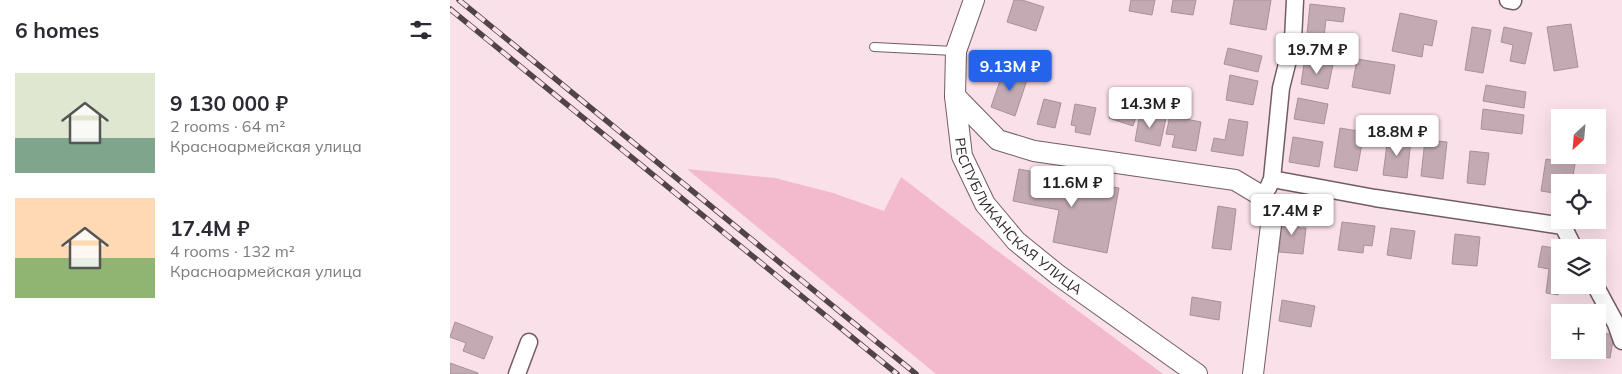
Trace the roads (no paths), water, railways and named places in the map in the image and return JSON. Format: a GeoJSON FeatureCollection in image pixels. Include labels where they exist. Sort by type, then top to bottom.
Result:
{"type":"FeatureCollection","features":[{"type":"Feature","properties":{"kind":"street","name":"РЕСПУБЛИКАНСКАЯ УЛИЦА"},"geometry":{"type":"LineString","coordinates":[[974,0],[956,51],[955,96],[962,156],[986,204],[1016,241],[1058,275],[1197,374]]}},
{"type":"Feature","properties":{"kind":"street"},"geometry":{"type":"LineString","coordinates":[[1253,374],[1271,224],[1268,189],[1281,88],[1293,40],[1295,0]]}},
{"type":"Feature","properties":{"kind":"street"},"geometry":{"type":"LineString","coordinates":[[955,96],[998,140],[1034,151],[1235,180],[1268,189],[1375,198],[1563,226],[1570,239]]}},
{"type":"Feature","properties":{"kind":"street"},"geometry":{"type":"LineString","coordinates":[[1600,294],[1616,324],[1622,341]]}},
{"type":"Feature","properties":{"kind":"street"},"geometry":{"type":"LineString","coordinates":[[517,374],[529,342]]}},
{"type":"Feature","properties":{"kind":"lane"},"geometry":{"type":"LineString","coordinates":[[874,47],[956,51]]}},
{"type":"Feature","properties":{"kind":"railway"},"geometry":{"type":"LineString","coordinates":[[459,0],[916,374]]}},
{"type":"Feature","properties":{"kind":"railway"},"geometry":{"type":"LineString","coordinates":[[450,9],[897,374]]}}]}
